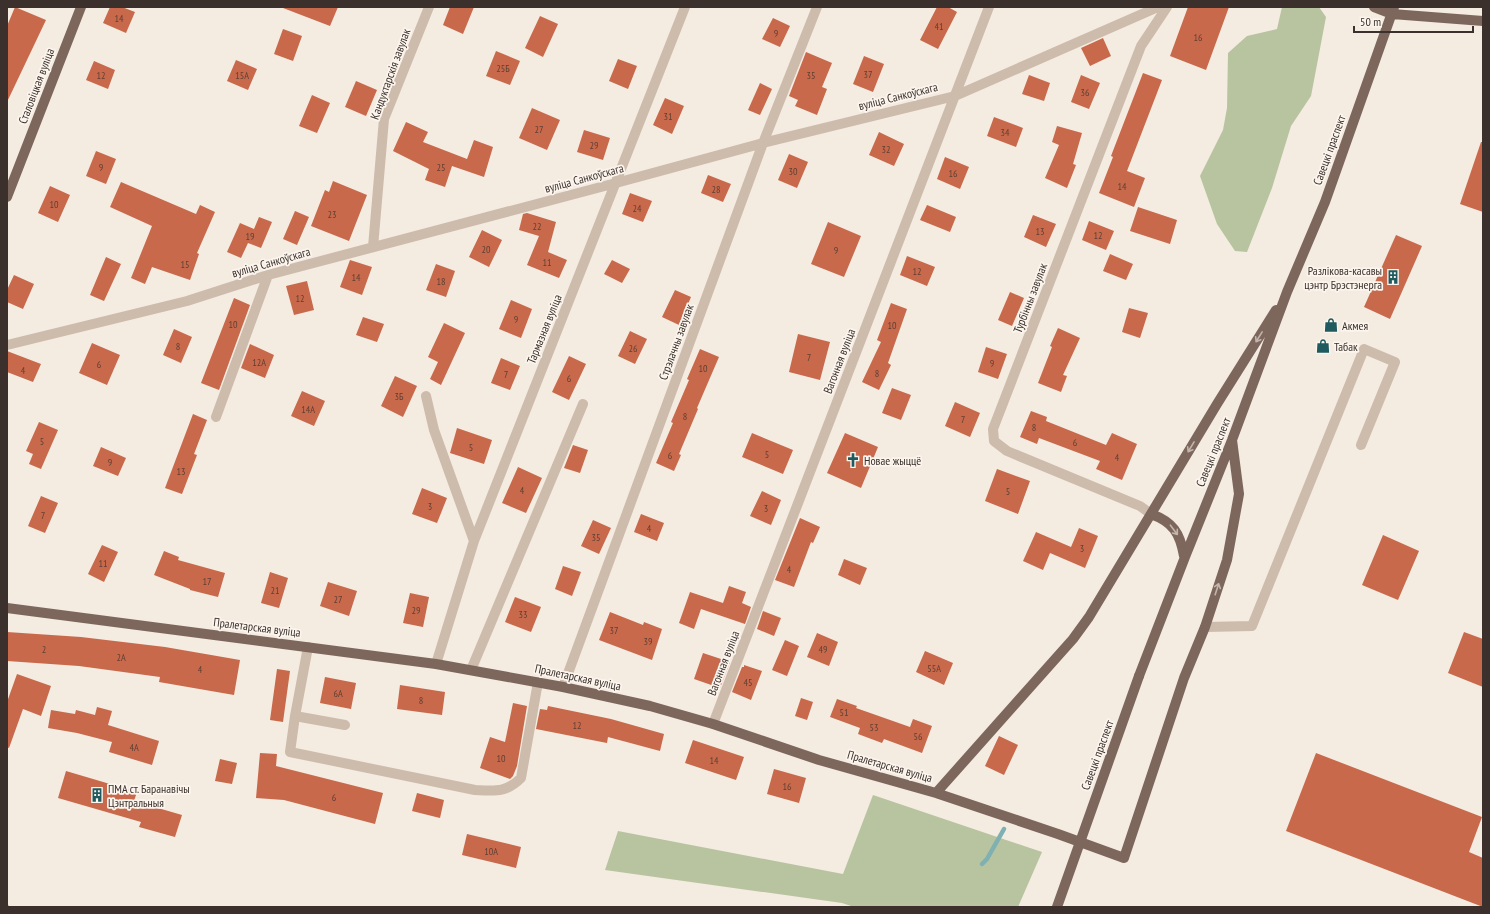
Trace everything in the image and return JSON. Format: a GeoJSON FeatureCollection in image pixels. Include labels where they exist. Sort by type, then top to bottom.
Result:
{"type":"FeatureCollection","features":[{"type":"Feature","properties":{"kind":"main road","name":"Сталовіцкая вуліца"},"geometry":{"type":"LineString","coordinates":[[7,197],[81,7]]}},
{"type":"Feature","properties":{"kind":"main road"},"geometry":{"type":"LineString","coordinates":[[1374,7],[1483,20]]}},
{"type":"Feature","properties":{"kind":"main road","name":"Савецкі праспект"},"geometry":{"type":"LineString","coordinates":[[1056,907],[1139,676],[1232,440],[1287,292],[1325,202],[1393,10]]}},
{"type":"Feature","properties":{"kind":"main road"},"geometry":{"type":"LineString","coordinates":[[936,793],[1073,639],[1089,617],[1216,404],[1287,292]]}},
{"type":"Feature","properties":{"kind":"main road"},"geometry":{"type":"LineString","coordinates":[[1205,627],[1227,560],[1240,494],[1232,440]]}},
{"type":"Feature","properties":{"kind":"main road"},"geometry":{"type":"LineString","coordinates":[[1151,514],[1169,523],[1175,530],[1182,541],[1185,557]]}},
{"type":"Feature","properties":{"kind":"main road","name":"Пралетарская вуліца"},"geometry":{"type":"LineString","coordinates":[[7,608],[436,664],[538,682],[650,706],[713,724],[819,760],[936,793],[1042,828],[1124,858],[1184,678],[1205,627]]}},
{"type":"Feature","properties":{"kind":"street","name":"Кандуктарскія завулак"},"geometry":{"type":"LineString","coordinates":[[373,247],[384,119],[429,7]]}},
{"type":"Feature","properties":{"kind":"street","name":"Тармазная вуліца"},"geometry":{"type":"LineString","coordinates":[[436,664],[474,541],[685,7]]}},
{"type":"Feature","properties":{"kind":"street","name":"Стрэлачны завулак"},"geometry":{"type":"LineString","coordinates":[[563,687],[763,143],[817,7]]}},
{"type":"Feature","properties":{"kind":"street","name":"Вагонная вуліца"},"geometry":{"type":"LineString","coordinates":[[713,724],[989,7]]}},
{"type":"Feature","properties":{"kind":"street","name":"вуліца Санкоўскага"},"geometry":{"type":"LineString","coordinates":[[7,346],[187,301],[268,275],[763,143],[955,96],[1158,7]]}},
{"type":"Feature","properties":{"kind":"street","name":"Турбінны завулак"},"geometry":{"type":"LineString","coordinates":[[1151,514],[1140,506],[1007,451],[994,440],[993,430],[1141,46],[1167,7]]}},
{"type":"Feature","properties":{"kind":"street"},"geometry":{"type":"LineString","coordinates":[[216,417],[268,275]]}},
{"type":"Feature","properties":{"kind":"street"},"geometry":{"type":"LineString","coordinates":[[1205,627],[1252,626],[1364,349],[1395,362],[1361,445]]}},
{"type":"Feature","properties":{"kind":"street"},"geometry":{"type":"LineString","coordinates":[[426,396],[434,430],[474,541]]}},
{"type":"Feature","properties":{"kind":"street"},"geometry":{"type":"LineString","coordinates":[[471,670],[583,404]]}},
{"type":"Feature","properties":{"kind":"street"},"geometry":{"type":"LineString","coordinates":[[308,647],[290,752],[475,790],[501,791],[514,785],[521,778],[538,682]]}},
{"type":"Feature","properties":{"kind":"street"},"geometry":{"type":"LineString","coordinates":[[295,716],[345,725]]}},
{"type":"Feature","properties":{"kind":"green space"},"geometry":{"type":"Polygon","coordinates":[[[1282,7],[1319,7],[1326,17],[1311,96],[1291,126],[1272,188],[1247,252],[1235,251],[1217,224],[1200,176],[1223,130],[1227,108],[1228,53],[1247,36],[1277,29],[1282,7]]]}},
{"type":"Feature","properties":{"kind":"green space"},"geometry":{"type":"Polygon","coordinates":[[[873,795],[1042,852],[1018,907],[854,907],[842,903],[605,870],[618,831],[843,874],[873,795]]]}},
{"type":"Feature","properties":{"kind":"building"},"geometry":{"type":"Polygon","coordinates":[[[15,7],[46,20],[7,102],[7,26],[15,7]]]}},
{"type":"Feature","properties":{"kind":"building"},"geometry":{"type":"Polygon","coordinates":[[[110,7],[122,7],[135,12],[126,33],[103,23],[110,7]]]}},
{"type":"Feature","properties":{"kind":"building"},"geometry":{"type":"Polygon","coordinates":[[[283,7],[338,7],[330,26],[283,7]]]}},
{"type":"Feature","properties":{"kind":"building"},"geometry":{"type":"Polygon","coordinates":[[[450,7],[474,7],[463,34],[443,25],[450,7]]]}},
{"type":"Feature","properties":{"kind":"building"},"geometry":{"type":"Polygon","coordinates":[[[937,7],[948,7],[957,12],[938,49],[920,40],[937,7]]]}},
{"type":"Feature","properties":{"kind":"building"},"geometry":{"type":"Polygon","coordinates":[[[1188,7],[1229,7],[1206,70],[1170,56],[1188,7]]]}},
{"type":"Feature","properties":{"kind":"building"},"geometry":{"type":"Polygon","coordinates":[[[540,16],[558,24],[543,57],[525,48],[540,16]]]}},
{"type":"Feature","properties":{"kind":"building"},"geometry":{"type":"Polygon","coordinates":[[[773,18],[790,26],[780,47],[762,39],[773,18]]]}},
{"type":"Feature","properties":{"kind":"building"},"geometry":{"type":"Polygon","coordinates":[[[283,29],[302,36],[293,61],[274,54],[283,29]]]}},
{"type":"Feature","properties":{"kind":"building"},"geometry":{"type":"Polygon","coordinates":[[[1103,38],[1111,56],[1090,66],[1081,48],[1103,38]]]}},
{"type":"Feature","properties":{"kind":"building"},"geometry":{"type":"Polygon","coordinates":[[[496,51],[520,61],[510,85],[486,76],[496,51]]]}},
{"type":"Feature","properties":{"kind":"building"},"geometry":{"type":"Polygon","coordinates":[[[806,52],[832,63],[822,87],[827,89],[817,115],[795,106],[798,100],[789,96],[806,52]]]}},
{"type":"Feature","properties":{"kind":"building"},"geometry":{"type":"Polygon","coordinates":[[[864,56],[884,64],[873,92],[853,84],[864,56]]]}},
{"type":"Feature","properties":{"kind":"building"},"geometry":{"type":"Polygon","coordinates":[[[618,59],[637,66],[628,89],[609,81],[618,59]]]}},
{"type":"Feature","properties":{"kind":"building"},"geometry":{"type":"Polygon","coordinates":[[[236,60],[257,69],[248,90],[227,81],[236,60]]]}},
{"type":"Feature","properties":{"kind":"building"},"geometry":{"type":"Polygon","coordinates":[[[94,61],[115,70],[108,89],[86,80],[94,61]]]}},
{"type":"Feature","properties":{"kind":"building"},"geometry":{"type":"Polygon","coordinates":[[[1143,73],[1162,80],[1127,171],[1145,178],[1134,207],[1099,193],[1113,157],[1111,156],[1143,73]]]}},
{"type":"Feature","properties":{"kind":"building"},"geometry":{"type":"Polygon","coordinates":[[[1029,75],[1050,83],[1044,101],[1022,94],[1029,75]]]}},
{"type":"Feature","properties":{"kind":"building"},"geometry":{"type":"Polygon","coordinates":[[[1081,75],[1100,83],[1089,109],[1071,102],[1081,75]]]}},
{"type":"Feature","properties":{"kind":"building"},"geometry":{"type":"Polygon","coordinates":[[[356,81],[377,90],[366,116],[345,107],[356,81]]]}},
{"type":"Feature","properties":{"kind":"building"},"geometry":{"type":"Polygon","coordinates":[[[760,83],[772,89],[760,115],[748,110],[760,83]]]}},
{"type":"Feature","properties":{"kind":"building"},"geometry":{"type":"Polygon","coordinates":[[[312,95],[330,103],[317,133],[299,126],[312,95]]]}},
{"type":"Feature","properties":{"kind":"building"},"geometry":{"type":"Polygon","coordinates":[[[665,98],[684,106],[672,134],[653,125],[665,98]]]}},
{"type":"Feature","properties":{"kind":"building"},"geometry":{"type":"Polygon","coordinates":[[[532,108],[560,120],[547,150],[519,138],[532,108]]]}},
{"type":"Feature","properties":{"kind":"building"},"geometry":{"type":"Polygon","coordinates":[[[994,117],[1023,128],[1016,147],[987,136],[994,117]]]}},
{"type":"Feature","properties":{"kind":"building"},"geometry":{"type":"Polygon","coordinates":[[[406,122],[428,132],[423,142],[467,159],[474,140],[493,147],[484,177],[452,166],[445,187],[425,180],[429,169],[393,151],[406,122]]]}},
{"type":"Feature","properties":{"kind":"building"},"geometry":{"type":"Polygon","coordinates":[[[1057,126],[1082,133],[1073,164],[1076,165],[1067,188],[1045,178],[1059,145],[1052,142],[1057,126]]]}},
{"type":"Feature","properties":{"kind":"building"},"geometry":{"type":"Polygon","coordinates":[[[584,130],[610,138],[603,160],[577,152],[584,130]]]}},
{"type":"Feature","properties":{"kind":"building"},"geometry":{"type":"Polygon","coordinates":[[[879,132],[904,144],[894,166],[869,155],[879,132]]]}},
{"type":"Feature","properties":{"kind":"building"},"geometry":{"type":"Polygon","coordinates":[[[1481,142],[1483,142],[1483,212],[1460,204],[1481,142]]]}},
{"type":"Feature","properties":{"kind":"building"},"geometry":{"type":"Polygon","coordinates":[[[96,151],[116,159],[106,184],[86,176],[96,151]]]}},
{"type":"Feature","properties":{"kind":"building"},"geometry":{"type":"Polygon","coordinates":[[[789,154],[808,162],[797,188],[778,180],[789,154]]]}},
{"type":"Feature","properties":{"kind":"building"},"geometry":{"type":"Polygon","coordinates":[[[945,157],[969,167],[960,189],[937,179],[945,157]]]}},
{"type":"Feature","properties":{"kind":"building"},"geometry":{"type":"Polygon","coordinates":[[[708,175],[731,184],[723,202],[701,193],[708,175]]]}},
{"type":"Feature","properties":{"kind":"building"},"geometry":{"type":"Polygon","coordinates":[[[333,181],[367,195],[349,241],[311,226],[325,190],[329,192],[333,181]]]}},
{"type":"Feature","properties":{"kind":"building"},"geometry":{"type":"Polygon","coordinates":[[[121,182],[196,214],[200,205],[215,212],[197,253],[199,254],[190,280],[152,267],[145,284],[131,278],[152,226],[110,207],[121,182]]]}},
{"type":"Feature","properties":{"kind":"building"},"geometry":{"type":"Polygon","coordinates":[[[50,186],[70,195],[58,222],[38,213],[50,186]]]}},
{"type":"Feature","properties":{"kind":"building"},"geometry":{"type":"Polygon","coordinates":[[[630,193],[652,201],[643,222],[622,214],[630,193]]]}},
{"type":"Feature","properties":{"kind":"building"},"geometry":{"type":"Polygon","coordinates":[[[927,205],[956,217],[950,232],[920,220],[927,205]]]}},
{"type":"Feature","properties":{"kind":"building"},"geometry":{"type":"Polygon","coordinates":[[[1138,207],[1177,220],[1170,244],[1130,231],[1138,207]]]}},
{"type":"Feature","properties":{"kind":"building"},"geometry":{"type":"Polygon","coordinates":[[[295,211],[309,217],[297,245],[283,239],[295,211]]]}},
{"type":"Feature","properties":{"kind":"building"},"geometry":{"type":"Polygon","coordinates":[[[527,213],[556,222],[548,252],[567,260],[559,278],[527,265],[539,236],[519,230],[523,214],[527,213]]]}},
{"type":"Feature","properties":{"kind":"building"},"geometry":{"type":"Polygon","coordinates":[[[1033,215],[1056,224],[1046,247],[1024,237],[1033,215]]]}},
{"type":"Feature","properties":{"kind":"building"},"geometry":{"type":"Polygon","coordinates":[[[259,217],[272,222],[261,248],[248,243],[241,258],[227,252],[240,223],[254,229],[259,217]]]}},
{"type":"Feature","properties":{"kind":"building"},"geometry":{"type":"Polygon","coordinates":[[[1089,221],[1114,231],[1106,250],[1082,240],[1089,221]]]}},
{"type":"Feature","properties":{"kind":"building"},"geometry":{"type":"Polygon","coordinates":[[[828,222],[861,236],[844,277],[811,264],[828,222]]]}},
{"type":"Feature","properties":{"kind":"building"},"geometry":{"type":"Polygon","coordinates":[[[482,230],[502,240],[489,267],[469,257],[482,230]]]}},
{"type":"Feature","properties":{"kind":"building","name":"Разлікова-касавы цэнтр Брэстэнерга"},"geometry":{"type":"Polygon","coordinates":[[[1396,235],[1422,246],[1390,319],[1364,307],[1396,235]]]}},
{"type":"Feature","properties":{"kind":"building"},"geometry":{"type":"Polygon","coordinates":[[[1110,254],[1133,264],[1126,280],[1103,271],[1110,254]]]}},
{"type":"Feature","properties":{"kind":"building"},"geometry":{"type":"Polygon","coordinates":[[[907,256],[935,267],[927,286],[900,275],[907,256]]]}},
{"type":"Feature","properties":{"kind":"building"},"geometry":{"type":"Polygon","coordinates":[[[106,257],[121,264],[104,301],[90,295],[106,257]]]}},
{"type":"Feature","properties":{"kind":"building"},"geometry":{"type":"Polygon","coordinates":[[[350,260],[372,267],[362,295],[340,287],[350,260]]]}},
{"type":"Feature","properties":{"kind":"building"},"geometry":{"type":"Polygon","coordinates":[[[612,260],[630,269],[622,283],[604,274],[612,260]]]}},
{"type":"Feature","properties":{"kind":"building"},"geometry":{"type":"Polygon","coordinates":[[[436,264],[455,271],[446,297],[426,290],[436,264]]]}},
{"type":"Feature","properties":{"kind":"building"},"geometry":{"type":"Polygon","coordinates":[[[14,275],[34,284],[23,309],[7,302],[7,290],[14,275]]]}},
{"type":"Feature","properties":{"kind":"building"},"geometry":{"type":"Polygon","coordinates":[[[307,281],[314,310],[294,315],[286,286],[307,281]]]}},
{"type":"Feature","properties":{"kind":"building"},"geometry":{"type":"Polygon","coordinates":[[[675,290],[691,297],[679,325],[662,317],[675,290]]]}},
{"type":"Feature","properties":{"kind":"building"},"geometry":{"type":"Polygon","coordinates":[[[1010,292],[1024,298],[1012,326],[998,320],[1010,292]]]}},
{"type":"Feature","properties":{"kind":"building"},"geometry":{"type":"Polygon","coordinates":[[[234,298],[250,305],[219,390],[201,383],[234,298]]]}},
{"type":"Feature","properties":{"kind":"building"},"geometry":{"type":"Polygon","coordinates":[[[511,300],[532,309],[521,338],[499,329],[511,300]]]}},
{"type":"Feature","properties":{"kind":"building"},"geometry":{"type":"Polygon","coordinates":[[[891,303],[907,309],[888,363],[891,365],[879,390],[862,382],[881,342],[877,340],[891,303]]]}},
{"type":"Feature","properties":{"kind":"building"},"geometry":{"type":"Polygon","coordinates":[[[1129,308],[1148,313],[1140,338],[1122,332],[1129,308]]]}},
{"type":"Feature","properties":{"kind":"building"},"geometry":{"type":"Polygon","coordinates":[[[363,317],[384,324],[377,342],[356,335],[363,317]]]}},
{"type":"Feature","properties":{"kind":"building"},"geometry":{"type":"Polygon","coordinates":[[[444,323],[465,333],[441,385],[430,379],[438,362],[428,357],[444,323]]]}},
{"type":"Feature","properties":{"kind":"building"},"geometry":{"type":"Polygon","coordinates":[[[1058,328],[1080,338],[1063,375],[1067,376],[1061,392],[1038,383],[1052,347],[1050,346],[1058,328]]]}},
{"type":"Feature","properties":{"kind":"building"},"geometry":{"type":"Polygon","coordinates":[[[174,329],[192,337],[181,363],[163,355],[174,329]]]}},
{"type":"Feature","properties":{"kind":"building"},"geometry":{"type":"Polygon","coordinates":[[[630,331],[647,339],[635,364],[618,356],[630,331]]]}},
{"type":"Feature","properties":{"kind":"building"},"geometry":{"type":"Polygon","coordinates":[[[798,334],[830,342],[820,380],[789,372],[798,334]]]}},
{"type":"Feature","properties":{"kind":"building"},"geometry":{"type":"Polygon","coordinates":[[[92,343],[120,355],[107,385],[79,373],[92,343]]]}},
{"type":"Feature","properties":{"kind":"building"},"geometry":{"type":"Polygon","coordinates":[[[250,344],[274,355],[265,378],[241,368],[250,344]]]}},
{"type":"Feature","properties":{"kind":"building"},"geometry":{"type":"Polygon","coordinates":[[[986,347],[1007,354],[998,379],[978,372],[986,347]]]}},
{"type":"Feature","properties":{"kind":"building"},"geometry":{"type":"Polygon","coordinates":[[[700,349],[719,357],[697,408],[698,409],[679,454],[681,455],[674,471],[656,463],[673,423],[671,422],[689,380],[687,379],[700,349]]]}},
{"type":"Feature","properties":{"kind":"building"},"geometry":{"type":"Polygon","coordinates":[[[7,351],[41,364],[33,382],[7,372],[7,351]]]}},
{"type":"Feature","properties":{"kind":"building"},"geometry":{"type":"Polygon","coordinates":[[[569,356],[586,364],[569,400],[552,392],[569,356]]]}},
{"type":"Feature","properties":{"kind":"building"},"geometry":{"type":"Polygon","coordinates":[[[501,358],[520,366],[510,390],[491,383],[501,358]]]}},
{"type":"Feature","properties":{"kind":"building"},"geometry":{"type":"Polygon","coordinates":[[[395,376],[417,386],[403,417],[381,406],[395,376]]]}},
{"type":"Feature","properties":{"kind":"building"},"geometry":{"type":"Polygon","coordinates":[[[892,388],[911,395],[901,420],[882,413],[892,388]]]}},
{"type":"Feature","properties":{"kind":"building"},"geometry":{"type":"Polygon","coordinates":[[[302,391],[325,401],[314,426],[291,416],[302,391]]]}},
{"type":"Feature","properties":{"kind":"building"},"geometry":{"type":"Polygon","coordinates":[[[955,402],[980,413],[970,437],[945,426],[955,402]]]}},
{"type":"Feature","properties":{"kind":"building"},"geometry":{"type":"Polygon","coordinates":[[[1031,411],[1047,417],[1046,421],[1106,445],[1112,433],[1137,444],[1122,480],[1096,469],[1100,461],[1039,438],[1037,444],[1020,437],[1031,411]]]}},
{"type":"Feature","properties":{"kind":"building"},"geometry":{"type":"Polygon","coordinates":[[[193,414],[207,420],[194,454],[197,455],[182,494],[165,488],[193,414]]]}},
{"type":"Feature","properties":{"kind":"building"},"geometry":{"type":"Polygon","coordinates":[[[39,422],[58,430],[41,469],[29,464],[33,454],[26,451],[39,422]]]}},
{"type":"Feature","properties":{"kind":"building"},"geometry":{"type":"Polygon","coordinates":[[[457,428],[492,440],[484,464],[450,453],[457,428]]]}},
{"type":"Feature","properties":{"kind":"building"},"geometry":{"type":"Polygon","coordinates":[[[752,433],[793,450],[783,474],[742,457],[752,433]]]}},
{"type":"Feature","properties":{"kind":"building","name":"Новае жыццё"},"geometry":{"type":"Polygon","coordinates":[[[845,433],[878,447],[861,488],[827,473],[845,433]]]}},
{"type":"Feature","properties":{"kind":"building"},"geometry":{"type":"Polygon","coordinates":[[[573,445],[588,450],[580,473],[564,468],[573,445]]]}},
{"type":"Feature","properties":{"kind":"building"},"geometry":{"type":"Polygon","coordinates":[[[101,447],[126,458],[118,476],[93,466],[101,447]]]}},
{"type":"Feature","properties":{"kind":"building"},"geometry":{"type":"Polygon","coordinates":[[[518,467],[542,478],[526,513],[502,503],[518,467]]]}},
{"type":"Feature","properties":{"kind":"building"},"geometry":{"type":"Polygon","coordinates":[[[997,469],[1030,481],[1018,514],[985,501],[997,469]]]}},
{"type":"Feature","properties":{"kind":"building"},"geometry":{"type":"Polygon","coordinates":[[[422,488],[447,498],[437,523],[412,514],[422,488]]]}},
{"type":"Feature","properties":{"kind":"building"},"geometry":{"type":"Polygon","coordinates":[[[762,491],[781,500],[771,525],[750,516],[762,491]]]}},
{"type":"Feature","properties":{"kind":"building"},"geometry":{"type":"Polygon","coordinates":[[[41,496],[58,503],[45,533],[28,526],[41,496]]]}},
{"type":"Feature","properties":{"kind":"building"},"geometry":{"type":"Polygon","coordinates":[[[641,514],[664,523],[657,541],[634,532],[641,514]]]}},
{"type":"Feature","properties":{"kind":"building"},"geometry":{"type":"Polygon","coordinates":[[[800,518],[820,527],[813,543],[811,542],[794,587],[775,580],[800,518]]]}},
{"type":"Feature","properties":{"kind":"building"},"geometry":{"type":"Polygon","coordinates":[[[593,520],[611,528],[599,554],[581,546],[593,520]]]}},
{"type":"Feature","properties":{"kind":"building"},"geometry":{"type":"Polygon","coordinates":[[[1079,528],[1098,536],[1085,568],[1050,553],[1043,570],[1023,561],[1036,532],[1071,547],[1079,528]]]}},
{"type":"Feature","properties":{"kind":"building"},"geometry":{"type":"Polygon","coordinates":[[[1383,535],[1419,551],[1398,600],[1362,585],[1383,535]]]}},
{"type":"Feature","properties":{"kind":"building"},"geometry":{"type":"Polygon","coordinates":[[[102,545],[118,552],[104,582],[88,574],[102,545]]]}},
{"type":"Feature","properties":{"kind":"building"},"geometry":{"type":"Polygon","coordinates":[[[164,551],[179,557],[178,560],[225,573],[218,597],[190,590],[154,575],[164,551]]]}},
{"type":"Feature","properties":{"kind":"building"},"geometry":{"type":"Polygon","coordinates":[[[844,559],[867,568],[860,585],[838,575],[844,559]]]}},
{"type":"Feature","properties":{"kind":"building"},"geometry":{"type":"Polygon","coordinates":[[[563,566],[581,572],[572,596],[555,589],[563,566]]]}},
{"type":"Feature","properties":{"kind":"building"},"geometry":{"type":"Polygon","coordinates":[[[270,572],[288,578],[279,608],[261,603],[270,572]]]}},
{"type":"Feature","properties":{"kind":"building"},"geometry":{"type":"Polygon","coordinates":[[[328,582],[357,591],[349,616],[320,606],[328,582]]]}},
{"type":"Feature","properties":{"kind":"building"},"geometry":{"type":"Polygon","coordinates":[[[729,586],[746,592],[742,603],[751,607],[745,624],[701,609],[694,629],[679,623],[690,592],[723,603],[729,586]]]}},
{"type":"Feature","properties":{"kind":"building"},"geometry":{"type":"Polygon","coordinates":[[[410,593],[429,597],[423,627],[403,623],[410,593]]]}},
{"type":"Feature","properties":{"kind":"building"},"geometry":{"type":"Polygon","coordinates":[[[515,597],[541,607],[531,632],[505,622],[515,597]]]}},
{"type":"Feature","properties":{"kind":"building"},"geometry":{"type":"Polygon","coordinates":[[[763,611],[781,618],[774,636],[757,629],[763,611]]]}},
{"type":"Feature","properties":{"kind":"building"},"geometry":{"type":"Polygon","coordinates":[[[610,612],[643,625],[644,622],[662,629],[652,660],[599,640],[610,612]]]}},
{"type":"Feature","properties":{"kind":"building"},"geometry":{"type":"Polygon","coordinates":[[[7,632],[81,637],[165,647],[240,660],[234,695],[159,682],[160,677],[79,666],[7,661],[7,632]]]}},
{"type":"Feature","properties":{"kind":"building"},"geometry":{"type":"Polygon","coordinates":[[[1464,632],[1483,639],[1483,687],[1448,673],[1464,632]]]}},
{"type":"Feature","properties":{"kind":"building"},"geometry":{"type":"Polygon","coordinates":[[[817,633],[838,642],[829,666],[807,657],[817,633]]]}},
{"type":"Feature","properties":{"kind":"building"},"geometry":{"type":"Polygon","coordinates":[[[785,640],[799,646],[787,676],[772,670],[785,640]]]}},
{"type":"Feature","properties":{"kind":"building"},"geometry":{"type":"Polygon","coordinates":[[[925,651],[953,663],[944,685],[916,672],[925,651]]]}},
{"type":"Feature","properties":{"kind":"building"},"geometry":{"type":"Polygon","coordinates":[[[703,653],[730,662],[720,688],[694,679],[703,653]]]}},
{"type":"Feature","properties":{"kind":"building"},"geometry":{"type":"Polygon","coordinates":[[[744,665],[762,671],[751,700],[732,692],[744,665]]]}},
{"type":"Feature","properties":{"kind":"building"},"geometry":{"type":"Polygon","coordinates":[[[277,669],[290,671],[283,722],[270,720],[277,669]]]}},
{"type":"Feature","properties":{"kind":"building"},"geometry":{"type":"Polygon","coordinates":[[[17,674],[51,686],[41,716],[23,709],[9,748],[7,747],[7,702],[17,674]]]}},
{"type":"Feature","properties":{"kind":"building"},"geometry":{"type":"Polygon","coordinates":[[[325,677],[356,683],[351,709],[320,703],[325,677]]]}},
{"type":"Feature","properties":{"kind":"building"},"geometry":{"type":"Polygon","coordinates":[[[400,685],[445,692],[442,715],[397,709],[400,685]]]}},
{"type":"Feature","properties":{"kind":"building"},"geometry":{"type":"Polygon","coordinates":[[[801,698],[813,702],[807,720],[795,716],[801,698]]]}},
{"type":"Feature","properties":{"kind":"building"},"geometry":{"type":"Polygon","coordinates":[[[837,699],[857,706],[856,708],[910,727],[913,719],[932,726],[922,753],[884,739],[882,743],[858,734],[860,728],[830,717],[837,699]]]}},
{"type":"Feature","properties":{"kind":"building"},"geometry":{"type":"Polygon","coordinates":[[[513,703],[527,706],[517,766],[513,776],[510,779],[480,768],[490,737],[505,742],[513,703]]]}},
{"type":"Feature","properties":{"kind":"building"},"geometry":{"type":"Polygon","coordinates":[[[548,706],[611,719],[664,734],[660,751],[608,737],[607,743],[536,729],[540,709],[547,710],[548,706]]]}},
{"type":"Feature","properties":{"kind":"building"},"geometry":{"type":"Polygon","coordinates":[[[97,707],[112,711],[108,725],[159,741],[152,765],[109,752],[112,742],[77,733],[48,728],[51,710],[75,714],[76,710],[95,715],[97,707]]]}},
{"type":"Feature","properties":{"kind":"building"},"geometry":{"type":"Polygon","coordinates":[[[999,736],[1018,745],[1004,775],[985,766],[999,736]]]}},
{"type":"Feature","properties":{"kind":"building"},"geometry":{"type":"Polygon","coordinates":[[[693,740],[744,757],[736,780],[685,763],[693,740]]]}},
{"type":"Feature","properties":{"kind":"building"},"geometry":{"type":"Polygon","coordinates":[[[260,753],[277,754],[276,766],[383,793],[375,824],[284,800],[256,798],[260,753]]]}},
{"type":"Feature","properties":{"kind":"building"},"geometry":{"type":"Polygon","coordinates":[[[1316,753],[1482,817],[1469,852],[1483,858],[1483,907],[1286,831],[1316,753]]]}},
{"type":"Feature","properties":{"kind":"building"},"geometry":{"type":"Polygon","coordinates":[[[220,759],[237,763],[232,784],[215,781],[220,759]]]}},
{"type":"Feature","properties":{"kind":"building"},"geometry":{"type":"Polygon","coordinates":[[[774,769],[806,778],[799,803],[767,794],[774,769]]]}},
{"type":"Feature","properties":{"kind":"building","name":"ПМА ст. Баранавічы Цэнтральныя"},"geometry":{"type":"Polygon","coordinates":[[[66,771],[137,792],[134,801],[182,815],[175,837],[139,827],[141,822],[58,798],[66,771]]]}},
{"type":"Feature","properties":{"kind":"building"},"geometry":{"type":"Polygon","coordinates":[[[417,793],[444,800],[440,818],[412,811],[417,793]]]}},
{"type":"Feature","properties":{"kind":"building"},"geometry":{"type":"Polygon","coordinates":[[[467,834],[521,847],[516,868],[462,855],[467,834]]]}},
{"type":"Feature","properties":{"kind":"waterway"},"geometry":{"type":"LineString","coordinates":[[982,864],[987,859],[1004,829]]}},
{"type":"Feature","properties":{"kind":"place","name":"Разлікова-касавы цэнтр Брэстэнерга"},"geometry":{"type":"Point","coordinates":[1393,277]}},
{"type":"Feature","properties":{"kind":"place","name":"Акмея"},"geometry":{"type":"Point","coordinates":[1331,325]}},
{"type":"Feature","properties":{"kind":"place","name":"Табак"},"geometry":{"type":"Point","coordinates":[1323,346]}},
{"type":"Feature","properties":{"kind":"place","name":"Новае жыццё"},"geometry":{"type":"Point","coordinates":[853,460]}},
{"type":"Feature","properties":{"kind":"place","name":"ПМА ст. Баранавічы Цэнтральныя"},"geometry":{"type":"Point","coordinates":[97,795]}}]}
